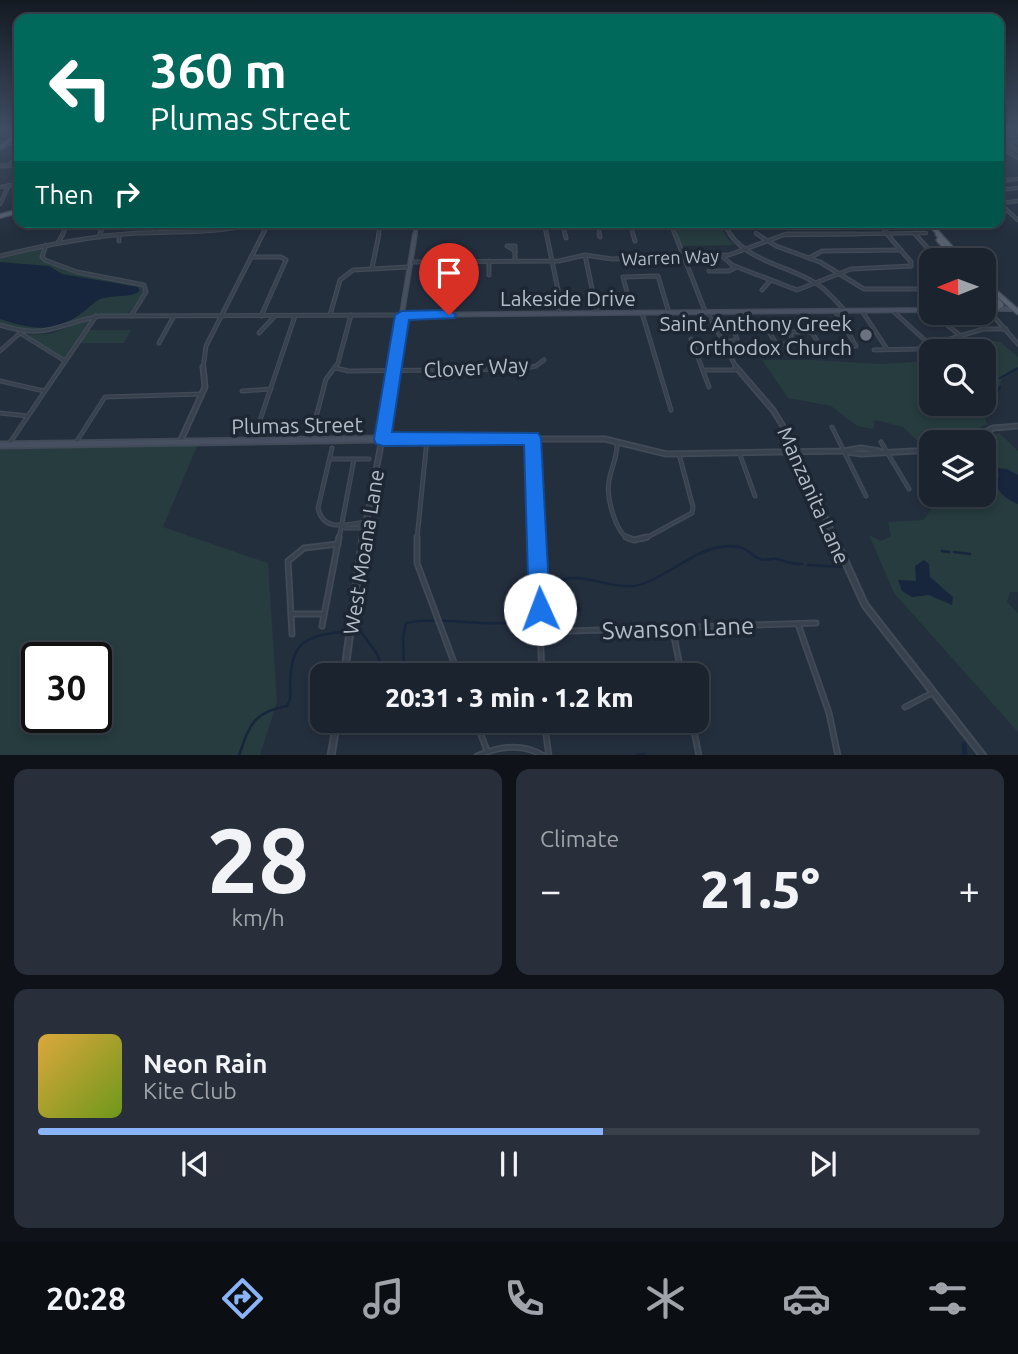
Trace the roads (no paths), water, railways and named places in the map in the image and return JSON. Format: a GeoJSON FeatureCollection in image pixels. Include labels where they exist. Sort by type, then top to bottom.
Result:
{"type":"FeatureCollection","features":[{"type":"Feature","properties":{"kind":"main road","name":"West Moana Lane"},"geometry":{"type":"LineString","coordinates":[[383,439],[416,228]]}},
{"type":"Feature","properties":{"kind":"main road"},"geometry":{"type":"LineString","coordinates":[[930,228],[948,248]]}},
{"type":"Feature","properties":{"kind":"main road"},"geometry":{"type":"LineString","coordinates":[[932,228],[951,248]]}},
{"type":"Feature","properties":{"kind":"main road"},"geometry":{"type":"LineString","coordinates":[[996,295],[1016,311]]}},
{"type":"Feature","properties":{"kind":"main road"},"geometry":{"type":"LineString","coordinates":[[996,298],[1016,311]]}},
{"type":"Feature","properties":{"kind":"main road"},"geometry":{"type":"LineString","coordinates":[[996,309],[1016,311]]}},
{"type":"Feature","properties":{"kind":"main road","name":"Lakeside Drive"},"geometry":{"type":"LineString","coordinates":[[402,315],[919,311]]}},
{"type":"Feature","properties":{"kind":"main road"},"geometry":{"type":"LineString","coordinates":[[712,318],[721,313]]}},
{"type":"Feature","properties":{"kind":"main road","name":"Plumas Street"},"geometry":{"type":"LineString","coordinates":[[0,445],[383,439]]}},
{"type":"Feature","properties":{"kind":"street"},"geometry":{"type":"LineString","coordinates":[[0,166],[14,166]]}},
{"type":"Feature","properties":{"kind":"street"},"geometry":{"type":"LineString","coordinates":[[0,187],[14,184]]}},
{"type":"Feature","properties":{"kind":"street"},"geometry":{"type":"LineString","coordinates":[[0,204],[9,185]]}},
{"type":"Feature","properties":{"kind":"street"},"geometry":{"type":"LineString","coordinates":[[1004,207],[1018,220]]}},
{"type":"Feature","properties":{"kind":"street"},"geometry":{"type":"LineString","coordinates":[[59,241],[66,228]]}},
{"type":"Feature","properties":{"kind":"street"},"geometry":{"type":"LineString","coordinates":[[99,237],[102,228]]}},
{"type":"Feature","properties":{"kind":"street"},"geometry":{"type":"LineString","coordinates":[[155,233],[158,228]]}},
{"type":"Feature","properties":{"kind":"street"},"geometry":{"type":"LineString","coordinates":[[0,256],[59,241],[239,228]]}},
{"type":"Feature","properties":{"kind":"street"},"geometry":{"type":"LineString","coordinates":[[180,442],[205,384],[202,368],[204,352],[266,228]]}},
{"type":"Feature","properties":{"kind":"street"},"geometry":{"type":"LineString","coordinates":[[372,268],[380,228]]}},
{"type":"Feature","properties":{"kind":"street"},"geometry":{"type":"LineString","coordinates":[[545,228],[559,314]]}},
{"type":"Feature","properties":{"kind":"street"},"geometry":{"type":"LineString","coordinates":[[565,228],[566,238]]}},
{"type":"Feature","properties":{"kind":"street"},"geometry":{"type":"LineString","coordinates":[[598,228],[600,237]]}},
{"type":"Feature","properties":{"kind":"street"},"geometry":{"type":"LineString","coordinates":[[632,228],[635,241]]}},
{"type":"Feature","properties":{"kind":"street","name":"Manzanita Lane"},"geometry":{"type":"LineString","coordinates":[[672,228],[703,310],[712,318],[737,370],[776,415],[796,452],[846,568],[870,612],[983,755]]}},
{"type":"Feature","properties":{"kind":"street"},"geometry":{"type":"LineString","coordinates":[[725,228],[729,238],[746,250],[818,283],[833,295],[845,311]]}},
{"type":"Feature","properties":{"kind":"street"},"geometry":{"type":"LineString","coordinates":[[883,228],[911,262],[911,267]]}},
{"type":"Feature","properties":{"kind":"street"},"geometry":{"type":"LineString","coordinates":[[756,233],[767,241],[809,258],[861,289],[919,289]]}},
{"type":"Feature","properties":{"kind":"street"},"geometry":{"type":"LineString","coordinates":[[915,233],[928,248]]}},
{"type":"Feature","properties":{"kind":"street","name":"Warren Way"},"geometry":{"type":"LineString","coordinates":[[330,315],[340,280],[358,268],[463,261],[552,261],[585,255],[612,258],[721,255],[746,250],[790,234],[926,233]]}},
{"type":"Feature","properties":{"kind":"street"},"geometry":{"type":"LineString","coordinates":[[46,245],[43,260],[76,272],[113,276],[145,286],[145,295],[131,316]]}},
{"type":"Feature","properties":{"kind":"street"},"geometry":{"type":"LineString","coordinates":[[809,258],[822,251],[901,250]]}},
{"type":"Feature","properties":{"kind":"street"},"geometry":{"type":"LineString","coordinates":[[514,251],[515,261]]}},
{"type":"Feature","properties":{"kind":"street"},"geometry":{"type":"LineString","coordinates":[[463,252],[463,261]]}},
{"type":"Feature","properties":{"kind":"street"},"geometry":{"type":"LineString","coordinates":[[585,255],[597,314]]}},
{"type":"Feature","properties":{"kind":"street"},"geometry":{"type":"LineString","coordinates":[[721,255],[736,267],[797,290],[854,269],[916,268]]}},
{"type":"Feature","properties":{"kind":"street"},"geometry":{"type":"LineString","coordinates":[[251,257],[281,257],[286,260],[261,316]]}},
{"type":"Feature","properties":{"kind":"street"},"geometry":{"type":"LineString","coordinates":[[489,261],[489,275]]}},
{"type":"Feature","properties":{"kind":"street"},"geometry":{"type":"LineString","coordinates":[[709,271],[732,271],[736,267]]}},
{"type":"Feature","properties":{"kind":"street"},"geometry":{"type":"LineString","coordinates":[[633,313],[623,277],[658,276],[669,313]]}},
{"type":"Feature","properties":{"kind":"street"},"geometry":{"type":"LineString","coordinates":[[762,290],[770,281]]}},
{"type":"Feature","properties":{"kind":"street"},"geometry":{"type":"LineString","coordinates":[[800,312],[820,346],[856,346],[835,311]]}},
{"type":"Feature","properties":{"kind":"street"},"geometry":{"type":"LineString","coordinates":[[862,311],[888,350]]}},
{"type":"Feature","properties":{"kind":"street"},"geometry":{"type":"LineString","coordinates":[[893,311],[924,339]]}},
{"type":"Feature","properties":{"kind":"street"},"geometry":{"type":"LineString","coordinates":[[642,313],[671,410]]}},
{"type":"Feature","properties":{"kind":"street"},"geometry":{"type":"LineString","coordinates":[[309,440],[327,376],[336,368],[351,315]]}},
{"type":"Feature","properties":{"kind":"street","name":"Lakeside Drive"},"geometry":{"type":"LineString","coordinates":[[0,325],[20,333],[46,333],[96,316],[402,315]]}},
{"type":"Feature","properties":{"kind":"street"},"geometry":{"type":"LineString","coordinates":[[9,444],[96,316]]}},
{"type":"Feature","properties":{"kind":"street"},"geometry":{"type":"LineString","coordinates":[[159,343],[174,316]]}},
{"type":"Feature","properties":{"kind":"street"},"geometry":{"type":"LineString","coordinates":[[259,333],[275,316]]}},
{"type":"Feature","properties":{"kind":"street"},"geometry":{"type":"LineString","coordinates":[[253,441],[295,316]]}},
{"type":"Feature","properties":{"kind":"street"},"geometry":{"type":"LineString","coordinates":[[996,319],[1018,344]]}},
{"type":"Feature","properties":{"kind":"street"},"geometry":{"type":"LineString","coordinates":[[722,342],[737,340],[734,328],[738,324],[765,325],[777,345],[793,344],[790,332],[811,332]]}},
{"type":"Feature","properties":{"kind":"street"},"geometry":{"type":"LineString","coordinates":[[949,326],[961,336]]}},
{"type":"Feature","properties":{"kind":"street"},"geometry":{"type":"LineString","coordinates":[[949,339],[983,329],[1006,329]]}},
{"type":"Feature","properties":{"kind":"street"},"geometry":{"type":"LineString","coordinates":[[0,351],[20,333],[66,361]]}},
{"type":"Feature","properties":{"kind":"street"},"geometry":{"type":"LineString","coordinates":[[691,339],[709,387]]}},
{"type":"Feature","properties":{"kind":"street"},"geometry":{"type":"LineString","coordinates":[[874,350],[919,348]]}},
{"type":"Feature","properties":{"kind":"street","name":"Clover Way"},"geometry":{"type":"LineString","coordinates":[[336,368],[348,371],[522,369],[536,366],[544,360]]}},
{"type":"Feature","properties":{"kind":"street"},"geometry":{"type":"LineString","coordinates":[[703,370],[737,370]]}},
{"type":"Feature","properties":{"kind":"street"},"geometry":{"type":"LineString","coordinates":[[0,381],[46,391]]}},
{"type":"Feature","properties":{"kind":"street"},"geometry":{"type":"LineString","coordinates":[[242,391],[271,389]]}},
{"type":"Feature","properties":{"kind":"street"},"geometry":{"type":"LineString","coordinates":[[75,443],[105,397],[202,394]]}},
{"type":"Feature","properties":{"kind":"street"},"geometry":{"type":"LineString","coordinates":[[0,413],[29,416]]}},
{"type":"Feature","properties":{"kind":"street"},"geometry":{"type":"LineString","coordinates":[[989,430],[1018,426]]}},
{"type":"Feature","properties":{"kind":"street"},"geometry":{"type":"LineString","coordinates":[[832,427],[866,496]]}},
{"type":"Feature","properties":{"kind":"street"},"geometry":{"type":"LineString","coordinates":[[532,438],[541,663]]}},
{"type":"Feature","properties":{"kind":"street","name":"Plumas Street"},"geometry":{"type":"LineString","coordinates":[[383,439],[617,440],[655,453],[679,454],[844,451],[862,454],[919,450]]}},
{"type":"Feature","properties":{"kind":"street","name":"West Moana Lane"},"geometry":{"type":"LineString","coordinates":[[346,663],[365,525],[383,439]]}},
{"type":"Feature","properties":{"kind":"street"},"geometry":{"type":"LineString","coordinates":[[428,439],[416,555],[419,570],[454,663]]}},
{"type":"Feature","properties":{"kind":"street"},"geometry":{"type":"LineString","coordinates":[[617,440],[618,461],[608,489],[618,530],[630,540],[642,540],[692,513],[693,507],[679,454]]}},
{"type":"Feature","properties":{"kind":"street"},"geometry":{"type":"LineString","coordinates":[[881,442],[909,489]]}},
{"type":"Feature","properties":{"kind":"street"},"geometry":{"type":"LineString","coordinates":[[332,448],[318,513],[327,525],[341,525],[345,528],[365,525]]}},
{"type":"Feature","properties":{"kind":"street"},"geometry":{"type":"LineString","coordinates":[[739,452],[755,496]]}},
{"type":"Feature","properties":{"kind":"street"},"geometry":{"type":"LineString","coordinates":[[329,458],[369,458]]}},
{"type":"Feature","properties":{"kind":"street"},"geometry":{"type":"LineString","coordinates":[[322,625],[354,459]]}},
{"type":"Feature","properties":{"kind":"street"},"geometry":{"type":"LineString","coordinates":[[292,634],[287,565],[291,556],[313,544],[338,544]]}},
{"type":"Feature","properties":{"kind":"street"},"geometry":{"type":"LineString","coordinates":[[291,614],[324,614]]}},
{"type":"Feature","properties":{"kind":"street","name":"Swanson Lane"},"geometry":{"type":"LineString","coordinates":[[540,632],[816,623]]}},
{"type":"Feature","properties":{"kind":"street"},"geometry":{"type":"LineString","coordinates":[[798,624],[829,713],[838,755]]}},
{"type":"Feature","properties":{"kind":"street"},"geometry":{"type":"LineString","coordinates":[[672,627],[679,663]]}},
{"type":"Feature","properties":{"kind":"street"},"geometry":{"type":"LineString","coordinates":[[905,707],[932,693]]}},
{"type":"Feature","properties":{"kind":"street"},"geometry":{"type":"LineString","coordinates":[[331,755],[335,733]]}},
{"type":"Feature","properties":{"kind":"street"},"geometry":{"type":"LineString","coordinates":[[480,733],[487,751]]}},
{"type":"Feature","properties":{"kind":"street"},"geometry":{"type":"LineString","coordinates":[[546,733],[549,755]]}},
{"type":"Feature","properties":{"kind":"street"},"geometry":{"type":"LineString","coordinates":[[694,733],[699,755]]}},
{"type":"Feature","properties":{"kind":"street"},"geometry":{"type":"LineString","coordinates":[[477,755],[487,751],[525,748],[544,755]]}},
{"type":"Feature","properties":{"kind":"water"},"geometry":{"type":"Polygon","coordinates":[[[0,262],[49,266],[62,274],[138,287],[140,291],[132,295],[100,299],[71,320],[51,327],[22,325],[0,319],[0,262]]]}},
{"type":"Feature","properties":{"kind":"water"},"geometry":{"type":"Polygon","coordinates":[[[997,468],[1007,469],[1018,475],[1018,504],[1004,496],[997,487],[997,468]]]}},
{"type":"Feature","properties":{"kind":"water"},"geometry":{"type":"Polygon","coordinates":[[[924,560],[929,564],[930,577],[953,597],[952,605],[929,595],[912,597],[902,591],[898,580],[916,581],[915,566],[924,560]]]}},
{"type":"Feature","properties":{"kind":"waterway"},"geometry":{"type":"LineString","coordinates":[[1000,378],[1018,368]]}},
{"type":"Feature","properties":{"kind":"waterway"},"geometry":{"type":"LineString","coordinates":[[996,394],[1000,387]]}},
{"type":"Feature","properties":{"kind":"waterway"},"geometry":{"type":"LineString","coordinates":[[556,583],[574,578],[618,586],[639,585],[707,550],[719,547],[742,548],[762,560],[777,559],[802,564]]}},
{"type":"Feature","properties":{"kind":"waterway"},"geometry":{"type":"LineString","coordinates":[[942,551],[949,552]]}},
{"type":"Feature","properties":{"kind":"waterway"},"geometry":{"type":"LineString","coordinates":[[954,552],[970,554]]}},
{"type":"Feature","properties":{"kind":"waterway"},"geometry":{"type":"LineString","coordinates":[[808,565],[845,567]]}},
{"type":"Feature","properties":{"kind":"waterway"},"geometry":{"type":"LineString","coordinates":[[404,663],[403,636],[406,623],[504,623],[541,616],[558,606],[573,612],[580,610],[578,605],[565,599],[555,587]]}},
{"type":"Feature","properties":{"kind":"waterway"},"geometry":{"type":"LineString","coordinates":[[354,630],[360,630],[380,663]]}},
{"type":"Feature","properties":{"kind":"waterway"},"geometry":{"type":"LineString","coordinates":[[239,755],[254,722],[267,712],[289,703],[291,670],[298,649],[312,638],[348,631]]}},
{"type":"Feature","properties":{"kind":"waterway"},"geometry":{"type":"LineString","coordinates":[[964,744],[965,755]]}},
{"type":"Feature","properties":{"kind":"place","name":"Saint Anthony Greek Orthodox Church"},"geometry":{"type":"Point","coordinates":[866,335]}}]}
